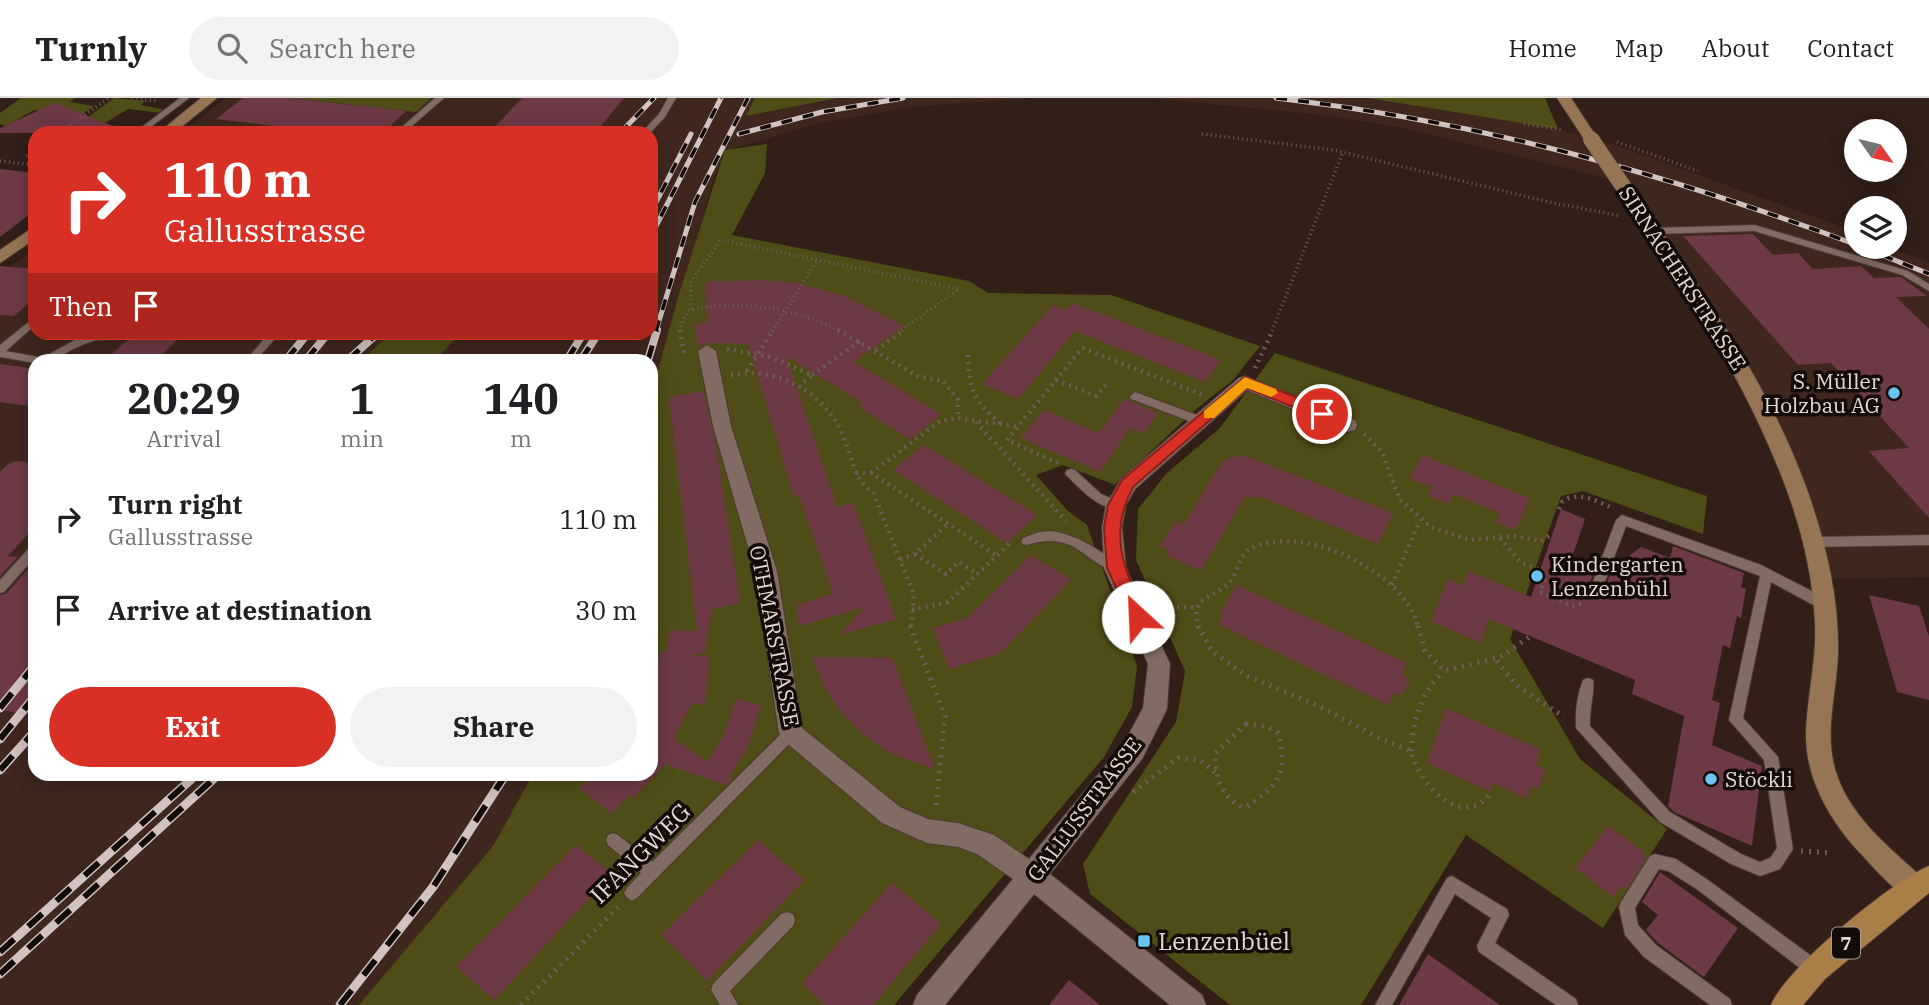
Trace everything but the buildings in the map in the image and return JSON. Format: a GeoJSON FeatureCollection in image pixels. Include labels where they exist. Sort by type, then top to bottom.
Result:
{"type":"FeatureCollection","features":[{"type":"Feature","properties":{"kind":"main road"},"geometry":{"type":"LineString","coordinates":[[174,126],[210,98]]}},
{"type":"Feature","properties":{"kind":"main road","name":"SIRNACHERSTRASSE"},"geometry":{"type":"LineString","coordinates":[[1563,98],[1723,334],[1750,381],[1780,449],[1813,542],[1824,604],[1826,647],[1818,738],[1820,758],[1835,800],[1860,836],[1924,887]]}},
{"type":"Feature","properties":{"kind":"main road"},"geometry":{"type":"LineString","coordinates":[[0,258],[28,236]]}},
{"type":"Feature","properties":{"kind":"main road","name":"7"},"geometry":{"type":"LineString","coordinates":[[1785,1005],[1815,969],[1924,887]]}},
{"type":"Feature","properties":{"kind":"street","name":"OTHMARSTRASSE"},"geometry":{"type":"LineString","coordinates":[[707,351],[722,426],[766,571],[791,733],[891,815],[927,831],[958,835],[985,844],[1032,877],[1192,1005]]}},
{"type":"Feature","properties":{"kind":"street"},"geometry":{"type":"LineString","coordinates":[[1116,505],[1128,484],[1245,382],[1348,425]]}},
{"type":"Feature","properties":{"kind":"street","name":"GALLUSSTRASSE"},"geometry":{"type":"LineString","coordinates":[[927,1005],[1133,751],[1155,709],[1160,664],[1115,568],[1112,527],[1116,505]]}},
{"type":"Feature","properties":{"kind":"lane"},"geometry":{"type":"LineString","coordinates":[[147,126],[185,98]]}},
{"type":"Feature","properties":{"kind":"lane"},"geometry":{"type":"LineString","coordinates":[[407,126],[440,98]]}},
{"type":"Feature","properties":{"kind":"lane"},"geometry":{"type":"LineString","coordinates":[[650,126],[672,98]]}},
{"type":"Feature","properties":{"kind":"lane"},"geometry":{"type":"LineString","coordinates":[[1650,226],[1755,228],[1905,273],[1929,288]]}},
{"type":"Feature","properties":{"kind":"lane"},"geometry":{"type":"LineString","coordinates":[[0,352],[28,326]]}},
{"type":"Feature","properties":{"kind":"lane"},"geometry":{"type":"LineString","coordinates":[[59,354],[73,340]]}},
{"type":"Feature","properties":{"kind":"lane"},"geometry":{"type":"LineString","coordinates":[[256,354],[269,340]]}},
{"type":"Feature","properties":{"kind":"lane"},"geometry":{"type":"LineString","coordinates":[[0,352],[28,358]]}},
{"type":"Feature","properties":{"kind":"lane"},"geometry":{"type":"LineString","coordinates":[[1135,396],[1201,421]]}},
{"type":"Feature","properties":{"kind":"lane"},"geometry":{"type":"LineString","coordinates":[[1071,473],[1097,497],[1116,505]]}},
{"type":"Feature","properties":{"kind":"lane"},"geometry":{"type":"LineString","coordinates":[[1595,592],[1622,520],[1766,573],[1824,604]]}},
{"type":"Feature","properties":{"kind":"lane"},"geometry":{"type":"LineString","coordinates":[[1022,539],[1050,534],[1070,538],[1115,568]]}},
{"type":"Feature","properties":{"kind":"lane"},"geometry":{"type":"LineString","coordinates":[[1813,542],[1929,540]]}},
{"type":"Feature","properties":{"kind":"lane"},"geometry":{"type":"LineString","coordinates":[[0,588],[28,557]]}},
{"type":"Feature","properties":{"kind":"lane"},"geometry":{"type":"LineString","coordinates":[[1588,684],[1582,710],[1583,728],[1665,817],[1736,859],[1760,869],[1774,864],[1785,849],[1771,757],[1736,720],[1766,573]]}},
{"type":"Feature","properties":{"kind":"lane","name":"IFANGWEG"},"geometry":{"type":"LineString","coordinates":[[632,893],[791,733]]}},
{"type":"Feature","properties":{"kind":"lane"},"geometry":{"type":"LineString","coordinates":[[613,841],[652,872]]}},
{"type":"Feature","properties":{"kind":"lane"},"geometry":{"type":"LineString","coordinates":[[1724,1005],[1650,951],[1631,929],[1627,907],[1656,861],[1671,864],[1703,885],[1815,969]]}},
{"type":"Feature","properties":{"kind":"lane"},"geometry":{"type":"LineString","coordinates":[[1383,1005],[1452,883],[1501,915],[1485,946],[1570,1005]]}},
{"type":"Feature","properties":{"kind":"lane"},"geometry":{"type":"LineString","coordinates":[[730,1005],[719,990],[787,920]]}},
{"type":"Feature","properties":{"kind":"path"},"geometry":{"type":"LineString","coordinates":[[69,126],[109,98]]}},
{"type":"Feature","properties":{"kind":"path"},"geometry":{"type":"LineString","coordinates":[[1524,124],[1589,136],[1657,155],[1698,171]]}},
{"type":"Feature","properties":{"kind":"path"},"geometry":{"type":"LineString","coordinates":[[1202,134],[1287,142],[1343,152],[1650,226]]}},
{"type":"Feature","properties":{"kind":"path"},"geometry":{"type":"LineString","coordinates":[[1245,382],[1257,366],[1284,306],[1343,152]]}},
{"type":"Feature","properties":{"kind":"path"},"geometry":{"type":"LineString","coordinates":[[0,160],[28,164]]}},
{"type":"Feature","properties":{"kind":"path"},"geometry":{"type":"LineString","coordinates":[[691,309],[691,281],[721,240],[959,289],[876,350]]}},
{"type":"Feature","properties":{"kind":"path"},"geometry":{"type":"LineString","coordinates":[[747,372],[818,260]]}},
{"type":"Feature","properties":{"kind":"path"},"geometry":{"type":"LineString","coordinates":[[812,376],[784,360],[760,353],[736,349],[684,353],[680,327],[691,309],[755,307],[787,311],[831,325],[918,376],[932,375],[953,387],[960,412],[958,418]]}},
{"type":"Feature","properties":{"kind":"path"},"geometry":{"type":"LineString","coordinates":[[800,385],[860,341]]}},
{"type":"Feature","properties":{"kind":"path"},"geometry":{"type":"LineString","coordinates":[[1071,473],[1063,465],[1007,440],[1082,348],[1223,402]]}},
{"type":"Feature","properties":{"kind":"path"},"geometry":{"type":"LineString","coordinates":[[968,355],[969,384],[973,396],[987,415],[1002,425]]}},
{"type":"Feature","properties":{"kind":"path"},"geometry":{"type":"LineString","coordinates":[[713,378],[747,372],[800,385],[818,396],[832,410],[860,485],[873,492],[914,595],[911,625],[945,716],[935,806],[958,835]]}},
{"type":"Feature","properties":{"kind":"path"},"geometry":{"type":"LineString","coordinates":[[1056,380],[1096,397],[1108,382]]}},
{"type":"Feature","properties":{"kind":"path"},"geometry":{"type":"LineString","coordinates":[[871,473],[940,421],[958,418],[1018,427]]}},
{"type":"Feature","properties":{"kind":"path"},"geometry":{"type":"LineString","coordinates":[[976,422],[1070,526]]}},
{"type":"Feature","properties":{"kind":"path"},"geometry":{"type":"LineString","coordinates":[[1348,425],[1378,446],[1388,462],[1394,488],[1420,520],[1459,538],[1484,541],[1516,536],[1541,541],[1552,534]]}},
{"type":"Feature","properties":{"kind":"path"},"geometry":{"type":"LineString","coordinates":[[856,472],[871,473],[997,556]]}},
{"type":"Feature","properties":{"kind":"path"},"geometry":{"type":"LineString","coordinates":[[1559,509],[1561,500],[1566,496],[1578,496],[1611,507],[1622,520]]}},
{"type":"Feature","properties":{"kind":"path"},"geometry":{"type":"LineString","coordinates":[[1392,585],[1420,520]]}},
{"type":"Feature","properties":{"kind":"path"},"geometry":{"type":"LineString","coordinates":[[900,559],[915,554],[948,524]]}},
{"type":"Feature","properties":{"kind":"path"},"geometry":{"type":"LineString","coordinates":[[1500,538],[1520,562],[1537,569],[1545,578],[1540,592],[1572,606],[1587,603],[1595,592]]}},
{"type":"Feature","properties":{"kind":"path"},"geometry":{"type":"LineString","coordinates":[[912,610],[948,602],[997,556],[1022,539]]}},
{"type":"Feature","properties":{"kind":"path"},"geometry":{"type":"LineString","coordinates":[[1411,751],[1394,746],[1322,707],[1236,671],[1202,639],[1196,624],[1197,607],[1203,598],[1231,581],[1240,559],[1250,550],[1268,542],[1291,541],[1313,545],[1357,561],[1392,585],[1408,600],[1418,617],[1423,646],[1444,671]]}},
{"type":"Feature","properties":{"kind":"path"},"geometry":{"type":"LineString","coordinates":[[915,554],[946,574],[959,562],[977,574]]}},
{"type":"Feature","properties":{"kind":"path"},"geometry":{"type":"LineString","coordinates":[[1138,617],[1159,607],[1197,607]]}},
{"type":"Feature","properties":{"kind":"path"},"geometry":{"type":"LineString","coordinates":[[1490,792],[1486,803],[1478,808],[1465,809],[1440,796],[1420,775],[1411,751],[1411,735],[1423,697],[1432,680],[1444,671],[1497,661],[1520,648],[1531,636]]}},
{"type":"Feature","properties":{"kind":"path"},"geometry":{"type":"LineString","coordinates":[[1497,661],[1516,685],[1541,704],[1583,728]]}},
{"type":"Feature","properties":{"kind":"path"},"geometry":{"type":"LineString","coordinates":[[1111,779],[1133,792],[1178,758],[1200,760],[1216,773],[1219,788],[1229,801],[1244,808],[1264,796],[1282,776],[1285,753],[1278,733],[1265,726],[1246,724],[1215,754],[1216,773]]}},
{"type":"Feature","properties":{"kind":"path"},"geometry":{"type":"LineString","coordinates":[[1785,849],[1832,853]]}},
{"type":"Feature","properties":{"kind":"path","name":"IFANGWEG"},"geometry":{"type":"LineString","coordinates":[[521,1005],[632,893]]}},
{"type":"Feature","properties":{"kind":"shaded area"},"geometry":{"type":"Polygon","coordinates":[[[21,98],[75,98],[70,102],[94,106],[67,126],[55,126],[41,111],[34,110],[6,126],[0,124],[0,113],[21,98]]]}},
{"type":"Feature","properties":{"kind":"shaded area"},"geometry":{"type":"Polygon","coordinates":[[[114,98],[145,101],[141,105],[165,110],[161,113],[128,109],[100,126],[76,126],[114,98]]]}},
{"type":"Feature","properties":{"kind":"shaded area"},"geometry":{"type":"Polygon","coordinates":[[[226,98],[755,98],[747,116],[838,98],[1032,98],[910,107],[816,124],[728,150],[714,178],[658,372],[658,354],[28,354],[28,781],[529,781],[493,846],[359,1005],[0,1005],[0,276],[28,253],[28,340],[658,340],[658,126],[189,126],[226,98]]]}},
{"type":"Feature","properties":{"kind":"shaded area"},"geometry":{"type":"Polygon","coordinates":[[[289,98],[431,98],[416,112],[289,98]]]}},
{"type":"Feature","properties":{"kind":"shaded area"},"geometry":{"type":"Polygon","coordinates":[[[755,98],[838,98],[746,116],[755,98]]]}},
{"type":"Feature","properties":{"kind":"shaded area"},"geometry":{"type":"Polygon","coordinates":[[[1150,98],[1368,98],[1558,129],[1615,145],[1844,228],[1844,259],[1907,259],[1907,254],[1929,263],[1929,577],[1821,579],[1769,421],[1654,231],[1640,189],[1595,175],[1399,127],[1313,114],[1150,98]]]}},
{"type":"Feature","properties":{"kind":"shaded area"},"geometry":{"type":"Polygon","coordinates":[[[1368,98],[1545,98],[1558,129],[1368,98]]]}},
{"type":"Feature","properties":{"kind":"shaded area"},"geometry":{"type":"Polygon","coordinates":[[[767,144],[765,173],[732,235],[969,281],[988,293],[1111,295],[1260,346],[1233,380],[1195,410],[1115,485],[1063,465],[1036,475],[1068,511],[1087,525],[1137,666],[1132,707],[1104,757],[894,1005],[359,1005],[493,846],[529,781],[658,781],[658,370],[679,294],[725,150],[767,144]]]}},
{"type":"Feature","properties":{"kind":"shaded area"},"geometry":{"type":"Polygon","coordinates":[[[383,340],[454,340],[441,354],[368,354],[383,340]]]}},
{"type":"Feature","properties":{"kind":"shaded area"},"geometry":{"type":"Polygon","coordinates":[[[1275,353],[1707,496],[1703,534],[1583,491],[1561,496],[1510,639],[1580,759],[1667,829],[1603,928],[1466,835],[1361,1005],[1230,1005],[1090,894],[1083,864],[1176,722],[1185,671],[1136,560],[1138,509],[1167,473],[1220,428],[1275,353]]]}},
{"type":"Feature","properties":{"kind":"railway"},"geometry":{"type":"LineString","coordinates":[[627,126],[654,98]]}},
{"type":"Feature","properties":{"kind":"railway"},"geometry":{"type":"LineString","coordinates":[[658,222],[721,98]]}},
{"type":"Feature","properties":{"kind":"railway"},"geometry":{"type":"LineString","coordinates":[[658,324],[695,202],[748,98]]}},
{"type":"Feature","properties":{"kind":"railway"},"geometry":{"type":"LineString","coordinates":[[739,134],[822,112],[903,98]]}},
{"type":"Feature","properties":{"kind":"railway"},"geometry":{"type":"LineString","coordinates":[[1276,98],[1426,121],[1571,153],[1713,195],[1844,240]]}},
{"type":"Feature","properties":{"kind":"railway"},"geometry":{"type":"LineString","coordinates":[[658,198],[691,134]]}},
{"type":"Feature","properties":{"kind":"railway"},"geometry":{"type":"LineString","coordinates":[[1892,259],[1929,274]]}},
{"type":"Feature","properties":{"kind":"railway"},"geometry":{"type":"LineString","coordinates":[[291,354],[302,340]]}},
{"type":"Feature","properties":{"kind":"railway"},"geometry":{"type":"LineString","coordinates":[[311,354],[322,340]]}},
{"type":"Feature","properties":{"kind":"railway"},"geometry":{"type":"LineString","coordinates":[[355,354],[370,340]]}},
{"type":"Feature","properties":{"kind":"railway"},"geometry":{"type":"LineString","coordinates":[[571,354],[579,340]]}},
{"type":"Feature","properties":{"kind":"railway"},"geometry":{"type":"LineString","coordinates":[[585,354],[594,340]]}},
{"type":"Feature","properties":{"kind":"railway"},"geometry":{"type":"LineString","coordinates":[[650,354],[654,340]]}},
{"type":"Feature","properties":{"kind":"railway"},"geometry":{"type":"LineString","coordinates":[[0,708],[28,674]]}},
{"type":"Feature","properties":{"kind":"railway"},"geometry":{"type":"LineString","coordinates":[[0,739],[28,705]]}},
{"type":"Feature","properties":{"kind":"railway"},"geometry":{"type":"LineString","coordinates":[[0,770],[28,739]]}},
{"type":"Feature","properties":{"kind":"railway"},"geometry":{"type":"LineString","coordinates":[[0,952],[189,781]]}},
{"type":"Feature","properties":{"kind":"railway"},"geometry":{"type":"LineString","coordinates":[[0,974],[211,781]]}},
{"type":"Feature","properties":{"kind":"railway"},"geometry":{"type":"LineString","coordinates":[[340,1005],[433,887],[501,781]]}},
{"type":"Feature","properties":{"kind":"slow traffic"},"geometry":{"type":"LineString","coordinates":[[1209,414],[1245,382],[1271,393]]}},
{"type":"Feature","properties":{"kind":"place","name":"S. Müller Holzbau AG"},"geometry":{"type":"Point","coordinates":[1894,393]}},
{"type":"Feature","properties":{"kind":"place","name":"Kindergarten Lenzenbühl"},"geometry":{"type":"Point","coordinates":[1537,576]}},
{"type":"Feature","properties":{"kind":"place","name":"Stöckli"},"geometry":{"type":"Point","coordinates":[1711,779]}},
{"type":"Feature","properties":{"kind":"place","name":"Lenzenbüel"},"geometry":{"type":"Point","coordinates":[1144,941]}},
{"type":"Feature","properties":{"kind":"route"},"geometry":{"type":"LineString","coordinates":[[1138,617],[1115,568],[1112,527],[1116,505],[1128,484],[1245,382],[1322,414]]}}]}
